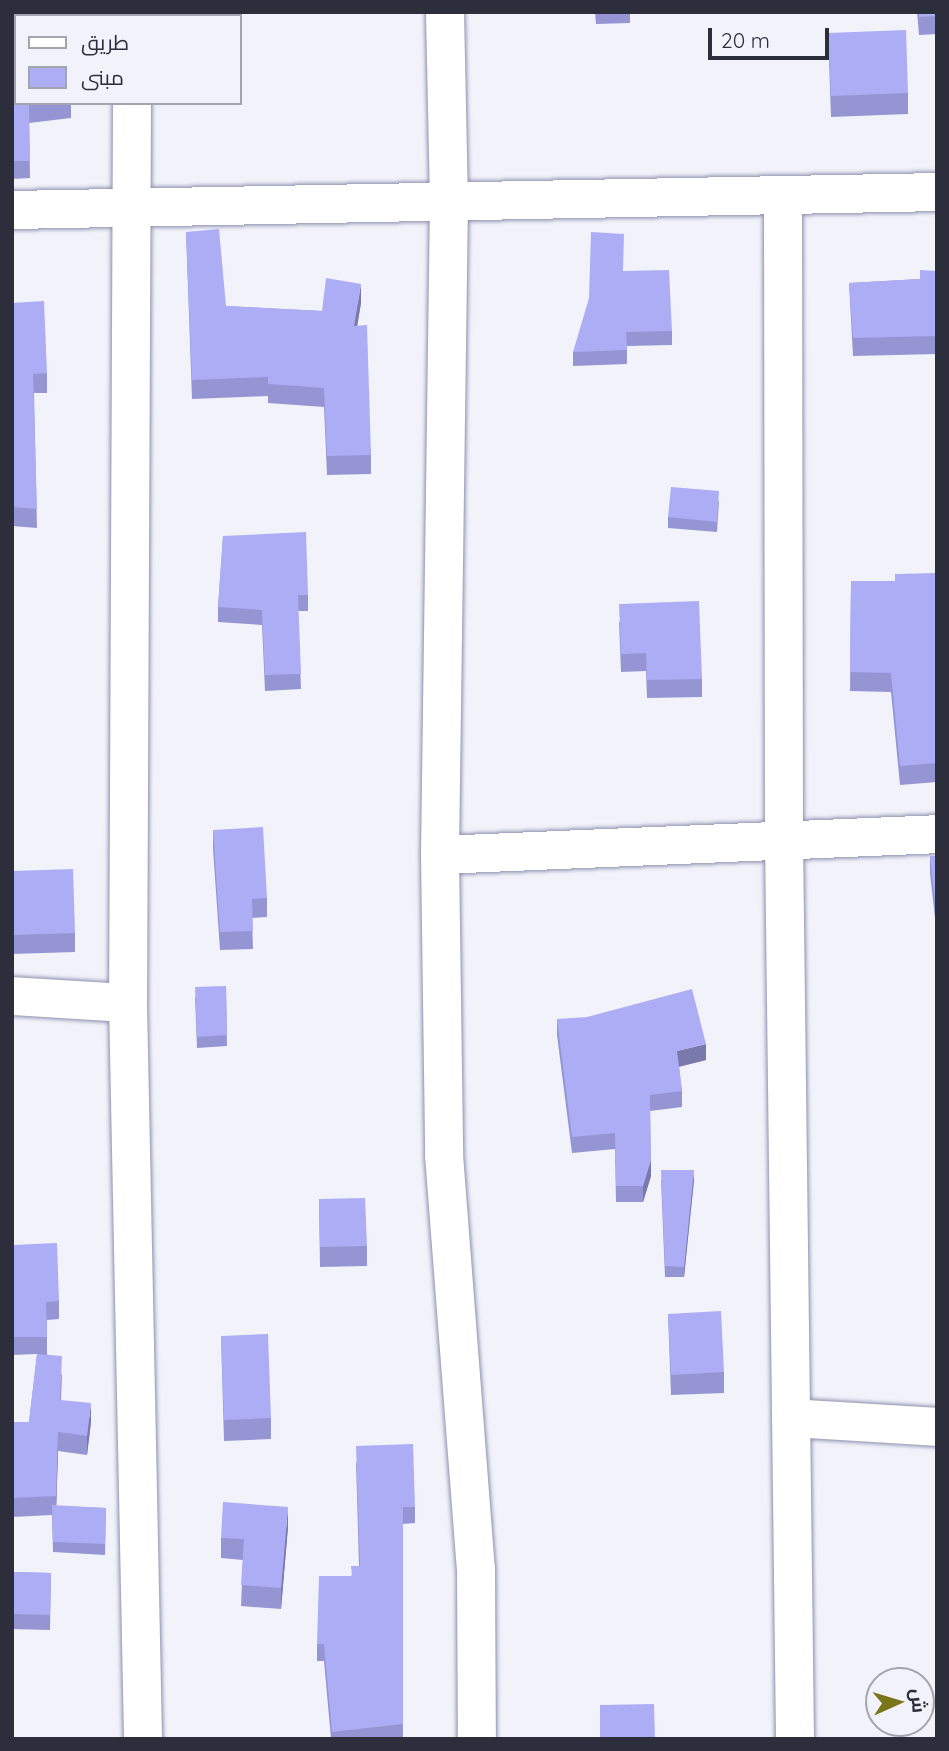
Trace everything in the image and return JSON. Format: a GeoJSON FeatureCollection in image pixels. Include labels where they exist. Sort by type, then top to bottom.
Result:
{"type":"FeatureCollection","features":[{"type":"Feature","properties":{"kind":"street"},"geometry":{"type":"LineString","coordinates":[[445,12],[449,201],[440,855],[444,1155],[475,1568],[477,1739]]}},
{"type":"Feature","properties":{"kind":"street"},"geometry":{"type":"LineString","coordinates":[[132,105],[128,1003],[143,1739]]}},
{"type":"Feature","properties":{"kind":"street"},"geometry":{"type":"LineString","coordinates":[[12,210],[937,192]]}},
{"type":"Feature","properties":{"kind":"street"},"geometry":{"type":"LineString","coordinates":[[783,196],[784,839],[795,1739]]}},
{"type":"Feature","properties":{"kind":"street"},"geometry":{"type":"LineString","coordinates":[[440,855],[937,834]]}},
{"type":"Feature","properties":{"kind":"street"},"geometry":{"type":"LineString","coordinates":[[12,996],[128,1003]]}},
{"type":"Feature","properties":{"kind":"street"},"geometry":{"type":"LineString","coordinates":[[791,1418],[937,1427]]}},
{"type":"Feature","properties":{"kind":"building"},"geometry":{"type":"Polygon","coordinates":[[[12,12],[61,12],[14,14],[14,105],[29,105],[30,161],[12,161],[12,12]]]}},
{"type":"Feature","properties":{"kind":"building"},"geometry":{"type":"Polygon","coordinates":[[[919,12],[937,12],[937,16],[919,17],[919,12]]]}},
{"type":"Feature","properties":{"kind":"building"},"geometry":{"type":"Polygon","coordinates":[[[906,30],[908,93],[831,96],[828,33],[906,30]]]}},
{"type":"Feature","properties":{"kind":"building"},"geometry":{"type":"Polygon","coordinates":[[[219,229],[226,306],[322,311],[326,278],[361,284],[354,326],[367,325],[371,455],[327,456],[324,388],[268,384],[268,377],[192,380],[186,232],[219,229]]]}},
{"type":"Feature","properties":{"kind":"building"},"geometry":{"type":"Polygon","coordinates":[[[591,232],[624,234],[623,271],[669,270],[672,331],[626,332],[627,350],[573,352],[589,298],[591,232]]]}},
{"type":"Feature","properties":{"kind":"building"},"geometry":{"type":"Polygon","coordinates":[[[920,270],[937,271],[937,336],[853,338],[849,283],[920,279],[920,270]]]}},
{"type":"Feature","properties":{"kind":"building"},"geometry":{"type":"Polygon","coordinates":[[[44,301],[47,373],[33,374],[37,509],[12,507],[12,303],[44,301]]]}},
{"type":"Feature","properties":{"kind":"building"},"geometry":{"type":"Polygon","coordinates":[[[671,487],[719,491],[717,522],[668,517],[671,487]]]}},
{"type":"Feature","properties":{"kind":"building"},"geometry":{"type":"Polygon","coordinates":[[[306,532],[308,595],[298,595],[301,674],[265,675],[262,610],[218,607],[223,536],[306,532]]]}},
{"type":"Feature","properties":{"kind":"building"},"geometry":{"type":"Polygon","coordinates":[[[937,573],[937,763],[900,766],[891,673],[850,672],[851,581],[895,581],[895,574],[937,573]]]}},
{"type":"Feature","properties":{"kind":"building"},"geometry":{"type":"Polygon","coordinates":[[[699,601],[702,679],[647,680],[646,653],[621,654],[619,604],[699,601]]]}},
{"type":"Feature","properties":{"kind":"building"},"geometry":{"type":"Polygon","coordinates":[[[263,827],[267,898],[252,899],[253,931],[220,932],[213,830],[263,827]]]}},
{"type":"Feature","properties":{"kind":"building"},"geometry":{"type":"Polygon","coordinates":[[[930,856],[937,856],[937,919],[930,856]]]}},
{"type":"Feature","properties":{"kind":"building"},"geometry":{"type":"Polygon","coordinates":[[[73,869],[75,933],[12,935],[12,871],[73,869]]]}},
{"type":"Feature","properties":{"kind":"building"},"geometry":{"type":"Polygon","coordinates":[[[226,986],[227,1035],[197,1037],[195,987],[226,986]]]}},
{"type":"Feature","properties":{"kind":"building"},"geometry":{"type":"Polygon","coordinates":[[[692,989],[706,1044],[677,1051],[682,1091],[650,1095],[651,1160],[643,1186],[616,1186],[615,1133],[572,1137],[557,1019],[587,1017],[692,989]]]}},
{"type":"Feature","properties":{"kind":"building"},"geometry":{"type":"Polygon","coordinates":[[[661,1170],[694,1170],[684,1267],[665,1266],[661,1170]]]}},
{"type":"Feature","properties":{"kind":"building"},"geometry":{"type":"Polygon","coordinates":[[[365,1198],[367,1246],[320,1247],[319,1199],[365,1198]]]}},
{"type":"Feature","properties":{"kind":"building"},"geometry":{"type":"Polygon","coordinates":[[[57,1243],[59,1301],[46,1302],[47,1337],[12,1337],[12,1245],[57,1243]]]}},
{"type":"Feature","properties":{"kind":"building"},"geometry":{"type":"Polygon","coordinates":[[[721,1311],[724,1372],[671,1375],[668,1314],[721,1311]]]}},
{"type":"Feature","properties":{"kind":"building"},"geometry":{"type":"Polygon","coordinates":[[[268,1334],[271,1418],[224,1420],[221,1336],[268,1334]]]}},
{"type":"Feature","properties":{"kind":"building"},"geometry":{"type":"Polygon","coordinates":[[[37,1354],[62,1356],[60,1400],[91,1403],[87,1436],[58,1432],[56,1496],[12,1498],[12,1422],[29,1422],[37,1354]]]}},
{"type":"Feature","properties":{"kind":"building"},"geometry":{"type":"Polygon","coordinates":[[[413,1444],[415,1507],[403,1507],[403,1724],[332,1732],[324,1644],[317,1644],[319,1576],[352,1576],[351,1566],[360,1566],[356,1446],[413,1444]]]}},
{"type":"Feature","properties":{"kind":"building"},"geometry":{"type":"Polygon","coordinates":[[[223,1502],[288,1507],[281,1588],[241,1585],[244,1539],[221,1538],[223,1502]]]}},
{"type":"Feature","properties":{"kind":"building"},"geometry":{"type":"Polygon","coordinates":[[[52,1505],[106,1508],[105,1544],[53,1542],[52,1505]]]}},
{"type":"Feature","properties":{"kind":"building"},"geometry":{"type":"Polygon","coordinates":[[[12,1572],[51,1573],[50,1615],[12,1614],[12,1572]]]}},
{"type":"Feature","properties":{"kind":"building"},"geometry":{"type":"Polygon","coordinates":[[[654,1704],[655,1739],[600,1739],[600,1705],[654,1704]]]}}]}
